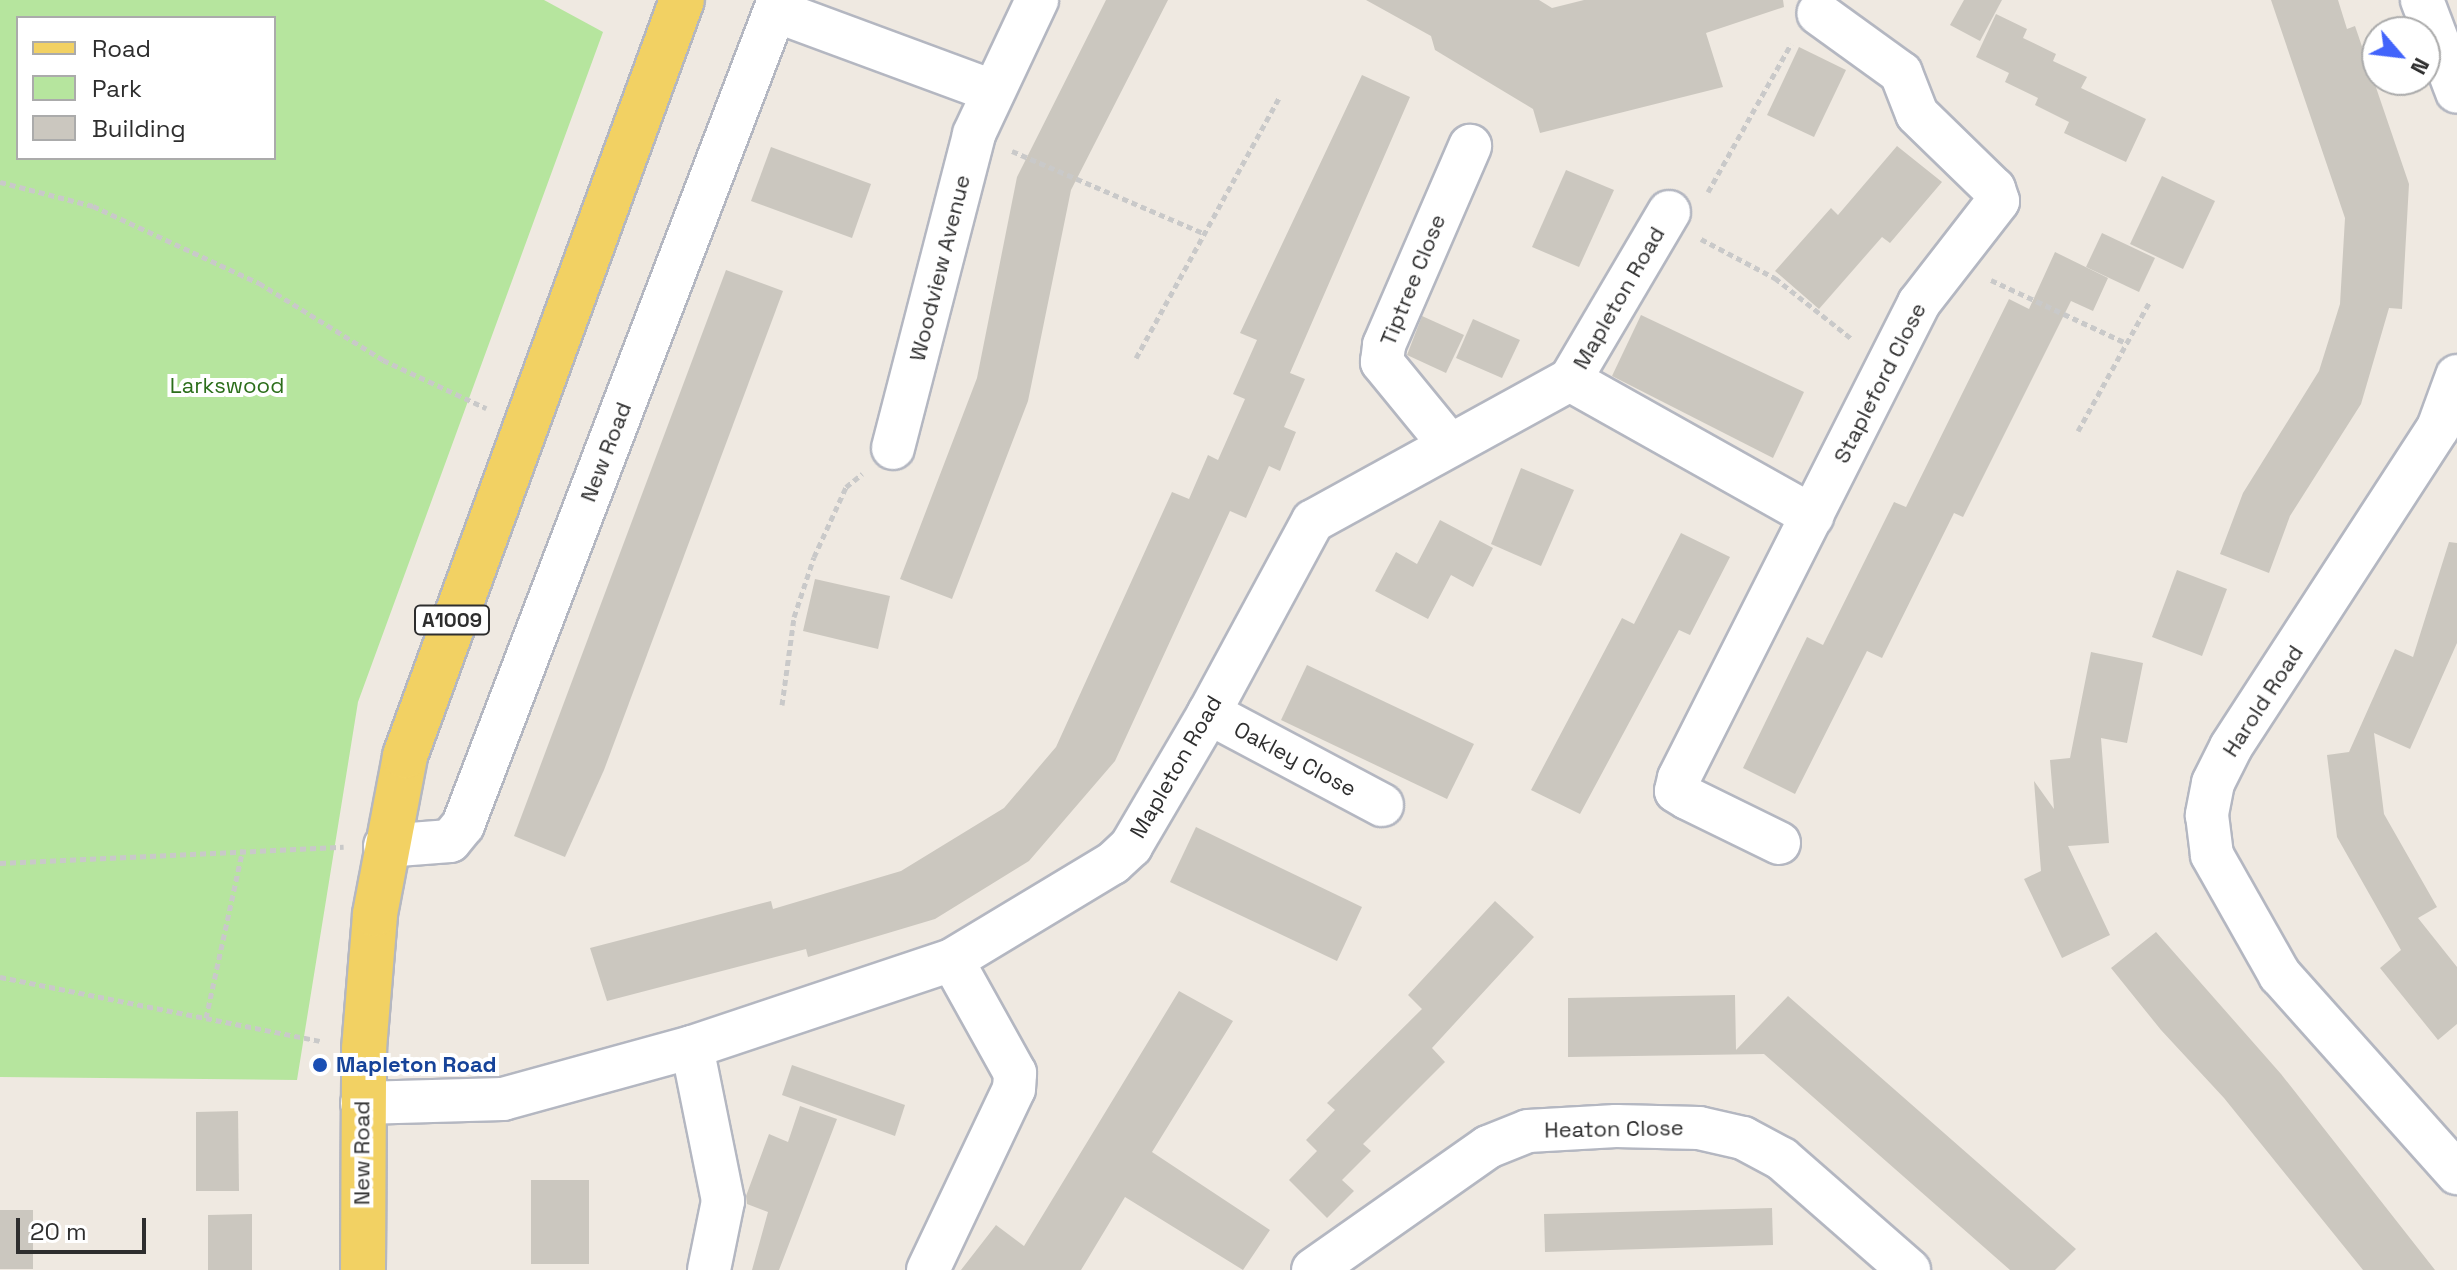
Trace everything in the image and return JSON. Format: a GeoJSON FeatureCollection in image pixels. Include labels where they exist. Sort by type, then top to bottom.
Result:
{"type":"FeatureCollection","features":[{"type":"Feature","properties":{"kind":"main road","name":"New Road"},"geometry":{"type":"LineString","coordinates":[[363,1270],[364,1049],[385,846],[430,678],[682,0]]}},
{"type":"Feature","properties":{"kind":"street","name":"Woodview Avenue"},"geometry":{"type":"LineString","coordinates":[[893,448],[974,134],[990,90],[1037,0]]}},
{"type":"Feature","properties":{"kind":"street"},"geometry":{"type":"LineString","coordinates":[[2422,0],[2454,73]]}},
{"type":"Feature","properties":{"kind":"street"},"geometry":{"type":"LineString","coordinates":[[778,6],[990,90]]}},
{"type":"Feature","properties":{"kind":"street","name":"New Road"},"geometry":{"type":"LineString","coordinates":[[385,846],[450,841],[463,825],[778,6]]}},
{"type":"Feature","properties":{"kind":"street","name":"Stapleford Close"},"geometry":{"type":"LineString","coordinates":[[1779,843],[1676,791],[1919,303],[1993,214],[1994,189],[1917,114],[1901,73],[1818,13]]}},
{"type":"Feature","properties":{"kind":"street","name":"Tiptree Close"},"geometry":{"type":"LineString","coordinates":[[1449,444],[1382,362],[1384,345],[1470,146]]}},
{"type":"Feature","properties":{"kind":"street","name":"Mapleton Road"},"geometry":{"type":"LineString","coordinates":[[362,1103],[503,1099],[692,1047],[952,960],[1131,846],[1209,713],[1313,521],[1449,444],[1552,396],[1570,380],[1673,222]]}},
{"type":"Feature","properties":{"kind":"street","name":"Harold Road"},"geometry":{"type":"LineString","coordinates":[[2457,376],[2438,428],[2231,747],[2213,783],[2207,815],[2212,855],[2280,975],[2457,1173]]}},
{"type":"Feature","properties":{"kind":"street"},"geometry":{"type":"LineString","coordinates":[[1570,380],[1812,516]]}},
{"type":"Feature","properties":{"kind":"street","name":"Oakley Close"},"geometry":{"type":"LineString","coordinates":[[1209,713],[1382,805]]}},
{"type":"Feature","properties":{"kind":"street"},"geometry":{"type":"LineString","coordinates":[[928,1270],[1014,1089],[1015,1073],[952,960]]}},
{"type":"Feature","properties":{"kind":"street"},"geometry":{"type":"LineString","coordinates":[[692,1047],[723,1201],[709,1270]]}},
{"type":"Feature","properties":{"kind":"street","name":"Heaton Close"},"geometry":{"type":"LineString","coordinates":[[1313,1270],[1488,1147],[1528,1131],[1616,1126],[1699,1128],[1743,1138],[1782,1159],[1909,1270]]}},
{"type":"Feature","properties":{"kind":"path"},"geometry":{"type":"LineString","coordinates":[[1818,13],[1809,12],[1673,222],[1775,278],[1888,367]]}},
{"type":"Feature","properties":{"kind":"path"},"geometry":{"type":"LineString","coordinates":[[1136,358],[1280,96]]}},
{"type":"Feature","properties":{"kind":"path"},"geometry":{"type":"LineString","coordinates":[[974,134],[1203,233]]}},
{"type":"Feature","properties":{"kind":"path"},"geometry":{"type":"LineString","coordinates":[[0,182],[93,206],[259,283],[383,360],[525,423]]}},
{"type":"Feature","properties":{"kind":"path"},"geometry":{"type":"LineString","coordinates":[[1954,263],[2124,342]]}},
{"type":"Feature","properties":{"kind":"path"},"geometry":{"type":"LineString","coordinates":[[2078,431],[2124,342],[2150,301]]}},
{"type":"Feature","properties":{"kind":"path"},"geometry":{"type":"LineString","coordinates":[[782,705],[794,617],[814,557],[846,487],[893,448]]}},
{"type":"Feature","properties":{"kind":"path"},"geometry":{"type":"LineString","coordinates":[[0,863],[243,849],[385,846]]}},
{"type":"Feature","properties":{"kind":"path"},"geometry":{"type":"LineString","coordinates":[[206,1018],[243,849]]}},
{"type":"Feature","properties":{"kind":"path"},"geometry":{"type":"LineString","coordinates":[[0,977],[364,1049]]}},
{"type":"Feature","properties":{"kind":"green space","name":"Larkswood"},"geometry":{"type":"Polygon","coordinates":[[[0,0],[544,0],[603,32],[358,702],[297,1080],[0,1077],[0,0]]]}},
{"type":"Feature","properties":{"kind":"building"},"geometry":{"type":"Polygon","coordinates":[[[1106,0],[1168,0],[1071,190],[1028,401],[952,599],[900,579],[977,378],[1017,177],[1106,0]]]}},
{"type":"Feature","properties":{"kind":"building"},"geometry":{"type":"Polygon","coordinates":[[[1366,0],[1539,0],[1552,8],[1584,0],[1783,0],[1784,7],[1706,33],[1723,87],[1540,133],[1533,109],[1435,50],[1431,36],[1366,0]]]}},
{"type":"Feature","properties":{"kind":"building"},"geometry":{"type":"Polygon","coordinates":[[[1964,0],[2002,0],[1980,41],[1950,25],[1964,0]]]}},
{"type":"Feature","properties":{"kind":"building"},"geometry":{"type":"Polygon","coordinates":[[[2271,0],[2338,0],[2347,29],[2355,26],[2361,44],[2361,96],[2379,96],[2409,184],[2402,309],[2389,308],[2361,404],[2290,516],[2269,573],[2220,554],[2243,493],[2319,371],[2340,304],[2345,218],[2271,0]]]}},
{"type":"Feature","properties":{"kind":"building"},"geometry":{"type":"Polygon","coordinates":[[[1996,14],[2027,29],[2023,38],[2056,54],[2053,61],[2087,77],[2081,88],[2146,119],[2126,162],[2064,133],[2069,122],[2035,105],[2038,98],[2005,82],[2009,73],[1976,57],[1996,14]]]}},
{"type":"Feature","properties":{"kind":"building"},"geometry":{"type":"Polygon","coordinates":[[[1799,47],[1846,70],[1814,137],[1767,115],[1799,47]]]}},
{"type":"Feature","properties":{"kind":"building"},"geometry":{"type":"Polygon","coordinates":[[[1362,75],[1410,97],[1290,373],[1305,379],[1284,427],[1296,432],[1280,471],[1269,466],[1246,518],[1230,511],[1115,761],[1029,861],[935,919],[808,957],[806,949],[607,1001],[590,948],[771,901],[773,909],[901,871],[1004,808],[1056,747],[1172,492],[1189,499],[1208,455],[1218,460],[1245,399],[1233,394],[1257,340],[1240,333],[1362,75]]]}},
{"type":"Feature","properties":{"kind":"building"},"geometry":{"type":"Polygon","coordinates":[[[1897,146],[1942,182],[1890,243],[1882,237],[1819,309],[1775,271],[1831,208],[1838,215],[1897,146]]]}},
{"type":"Feature","properties":{"kind":"building"},"geometry":{"type":"Polygon","coordinates":[[[771,147],[871,184],[852,238],[751,201],[771,147]]]}},
{"type":"Feature","properties":{"kind":"building"},"geometry":{"type":"Polygon","coordinates":[[[1566,170],[1614,190],[1579,267],[1532,247],[1566,170]]]}},
{"type":"Feature","properties":{"kind":"building"},"geometry":{"type":"Polygon","coordinates":[[[2162,176],[2215,201],[2183,269],[2130,244],[2162,176]]]}},
{"type":"Feature","properties":{"kind":"building"},"geometry":{"type":"Polygon","coordinates":[[[2102,233],[2155,258],[2139,292],[2086,267],[2102,233]]]}},
{"type":"Feature","properties":{"kind":"building"},"geometry":{"type":"Polygon","coordinates":[[[2055,252],[2108,278],[2093,311],[2071,301],[1963,517],[1954,513],[1882,658],[1867,651],[1795,794],[1743,768],[1807,637],[1823,645],[1894,502],[1906,507],[2009,299],[2029,309],[2055,252]]]}},
{"type":"Feature","properties":{"kind":"building"},"geometry":{"type":"Polygon","coordinates":[[[726,270],[783,291],[604,770],[565,857],[514,836],[726,270]]]}},
{"type":"Feature","properties":{"kind":"building"},"geometry":{"type":"Polygon","coordinates":[[[1641,315],[1804,392],[1773,458],[1612,376],[1641,315]]]}},
{"type":"Feature","properties":{"kind":"building"},"geometry":{"type":"Polygon","coordinates":[[[1422,316],[1464,335],[1446,373],[1407,355],[1422,316]]]}},
{"type":"Feature","properties":{"kind":"building"},"geometry":{"type":"Polygon","coordinates":[[[1473,319],[1520,340],[1502,378],[1456,358],[1473,319]]]}},
{"type":"Feature","properties":{"kind":"building"},"geometry":{"type":"Polygon","coordinates":[[[1521,468],[1574,490],[1541,566],[1491,544],[1521,468]]]}},
{"type":"Feature","properties":{"kind":"building"},"geometry":{"type":"Polygon","coordinates":[[[1440,520],[1493,548],[1473,587],[1451,575],[1428,619],[1375,591],[1396,552],[1417,564],[1440,520]]]}},
{"type":"Feature","properties":{"kind":"building"},"geometry":{"type":"Polygon","coordinates":[[[1681,533],[1730,557],[1690,635],[1679,630],[1580,814],[1531,790],[1622,618],[1634,624],[1681,533]]]}},
{"type":"Feature","properties":{"kind":"building"},"geometry":{"type":"Polygon","coordinates":[[[2449,542],[2457,543],[2457,643],[2410,749],[2374,733],[2384,814],[2437,907],[2418,918],[2457,967],[2457,1024],[2438,1040],[2380,968],[2401,950],[2337,837],[2327,755],[2349,752],[2395,649],[2413,657],[2449,542]]]}},
{"type":"Feature","properties":{"kind":"building"},"geometry":{"type":"Polygon","coordinates":[[[2177,570],[2227,589],[2202,656],[2152,637],[2177,570]]]}},
{"type":"Feature","properties":{"kind":"building"},"geometry":{"type":"Polygon","coordinates":[[[815,579],[890,596],[878,649],[803,631],[815,579]]]}},
{"type":"Feature","properties":{"kind":"building"},"geometry":{"type":"Polygon","coordinates":[[[2091,652],[2143,663],[2127,743],[2101,738],[2109,843],[2068,846],[2110,935],[2062,958],[2024,879],[2041,871],[2034,781],[2054,809],[2050,760],[2070,758],[2091,652]]]}},
{"type":"Feature","properties":{"kind":"building"},"geometry":{"type":"Polygon","coordinates":[[[1307,665],[1474,744],[1447,799],[1281,720],[1307,665]]]}},
{"type":"Feature","properties":{"kind":"building"},"geometry":{"type":"Polygon","coordinates":[[[1196,827],[1362,907],[1337,961],[1170,882],[1196,827]]]}},
{"type":"Feature","properties":{"kind":"building"},"geometry":{"type":"Polygon","coordinates":[[[1495,901],[1534,937],[1432,1048],[1445,1062],[1363,1144],[1371,1151],[1342,1180],[1354,1191],[1327,1218],[1289,1180],[1317,1151],[1306,1140],[1335,1110],[1327,1103],[1422,1009],[1408,995],[1495,901]]]}},
{"type":"Feature","properties":{"kind":"building"},"geometry":{"type":"Polygon","coordinates":[[[2156,932],[2281,1074],[2435,1270],[2363,1270],[2224,1098],[2161,1030],[2111,968],[2156,932]]]}},
{"type":"Feature","properties":{"kind":"building"},"geometry":{"type":"Polygon","coordinates":[[[1179,991],[1233,1021],[1152,1152],[1270,1230],[1243,1270],[1125,1197],[1081,1270],[961,1270],[996,1225],[1024,1246],[1179,991]]]}},
{"type":"Feature","properties":{"kind":"building"},"geometry":{"type":"Polygon","coordinates":[[[1735,995],[1736,1050],[1788,996],[2076,1249],[2055,1270],[2010,1270],[1764,1054],[1568,1057],[1568,998],[1735,995]]]}},
{"type":"Feature","properties":{"kind":"building"},"geometry":{"type":"Polygon","coordinates":[[[792,1065],[905,1105],[895,1136],[782,1095],[792,1065]]]}},
{"type":"Feature","properties":{"kind":"building"},"geometry":{"type":"Polygon","coordinates":[[[800,1106],[837,1119],[779,1270],[752,1270],[768,1212],[747,1204],[746,1196],[769,1134],[788,1142],[800,1106]]]}},
{"type":"Feature","properties":{"kind":"building"},"geometry":{"type":"Polygon","coordinates":[[[238,1111],[239,1191],[196,1191],[196,1112],[238,1111]]]}},
{"type":"Feature","properties":{"kind":"building"},"geometry":{"type":"Polygon","coordinates":[[[531,1180],[589,1180],[589,1264],[531,1264],[531,1180]]]}},
{"type":"Feature","properties":{"kind":"building"},"geometry":{"type":"Polygon","coordinates":[[[1772,1208],[1773,1245],[1545,1252],[1544,1214],[1772,1208]]]}},
{"type":"Feature","properties":{"kind":"building"},"geometry":{"type":"Polygon","coordinates":[[[0,1210],[33,1210],[33,1269],[0,1269],[0,1210]]]}},
{"type":"Feature","properties":{"kind":"building"},"geometry":{"type":"Polygon","coordinates":[[[252,1214],[252,1270],[208,1270],[208,1215],[252,1214]]]}},
{"type":"Feature","properties":{"kind":"place","name":"Mapleton Road"},"geometry":{"type":"Point","coordinates":[320,1065]}}]}
